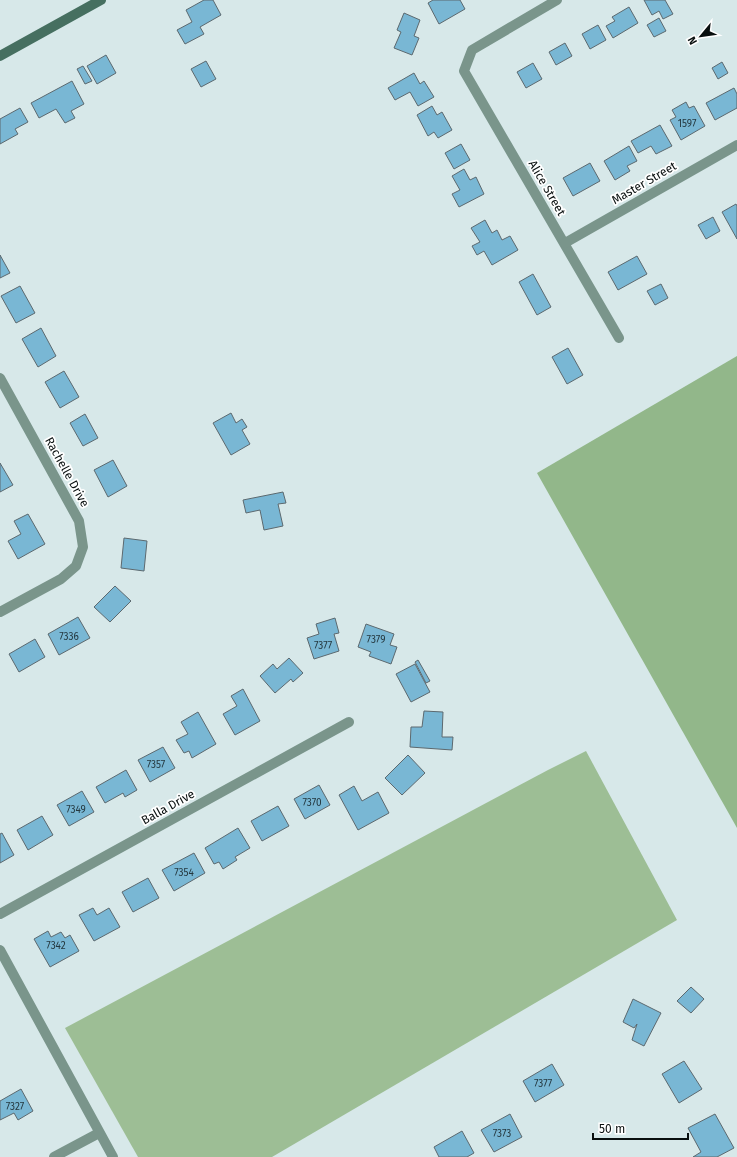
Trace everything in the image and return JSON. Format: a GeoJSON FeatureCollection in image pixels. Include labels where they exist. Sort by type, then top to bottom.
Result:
{"type":"FeatureCollection","features":[{"type":"Feature","properties":{"kind":"main road"},"geometry":{"type":"LineString","coordinates":[[0,56],[101,0]]}},
{"type":"Feature","properties":{"kind":"street","name":"Alice Street"},"geometry":{"type":"LineString","coordinates":[[557,0],[472,50],[464,71],[619,338]]}},
{"type":"Feature","properties":{"kind":"street","name":"Master Street"},"geometry":{"type":"LineString","coordinates":[[565,243],[737,145]]}},
{"type":"Feature","properties":{"kind":"street","name":"Rachelle Drive"},"geometry":{"type":"LineString","coordinates":[[0,378],[79,521],[84,547],[76,566],[61,579],[0,612]]}},
{"type":"Feature","properties":{"kind":"street","name":"Balla Drive"},"geometry":{"type":"LineString","coordinates":[[0,914],[349,722]]}},
{"type":"Feature","properties":{"kind":"street"},"geometry":{"type":"LineString","coordinates":[[0,950],[113,1157]]}},
{"type":"Feature","properties":{"kind":"street"},"geometry":{"type":"LineString","coordinates":[[54,1157],[99,1133]]}},
{"type":"Feature","properties":{"kind":"green space"},"geometry":{"type":"Polygon","coordinates":[[[737,356],[737,828],[537,473],[737,356]]]}},
{"type":"Feature","properties":{"kind":"green space"},"geometry":{"type":"Polygon","coordinates":[[[586,751],[677,920],[272,1157],[138,1157],[65,1028],[586,751]]]}},
{"type":"Feature","properties":{"kind":"building"},"geometry":{"type":"Polygon","coordinates":[[[204,0],[213,0],[221,15],[200,27],[204,34],[185,44],[177,30],[192,22],[186,10],[204,0]]]}},
{"type":"Feature","properties":{"kind":"building"},"geometry":{"type":"Polygon","coordinates":[[[433,0],[460,0],[465,9],[439,24],[428,3],[433,0]]]}},
{"type":"Feature","properties":{"kind":"building"},"geometry":{"type":"Polygon","coordinates":[[[644,0],[665,0],[673,14],[663,19],[659,11],[652,15],[644,0]]]}},
{"type":"Feature","properties":{"kind":"building"},"geometry":{"type":"Polygon","coordinates":[[[629,7],[638,23],[613,38],[606,26],[615,21],[612,17],[629,7]]]}},
{"type":"Feature","properties":{"kind":"building"},"geometry":{"type":"Polygon","coordinates":[[[404,13],[420,20],[414,36],[419,38],[412,55],[394,48],[401,32],[397,30],[404,13]]]}},
{"type":"Feature","properties":{"kind":"building"},"geometry":{"type":"Polygon","coordinates":[[[659,18],[666,31],[654,37],[647,25],[659,18]]]}},
{"type":"Feature","properties":{"kind":"building"},"geometry":{"type":"Polygon","coordinates":[[[598,25],[606,40],[590,49],[582,34],[598,25]]]}},
{"type":"Feature","properties":{"kind":"building"},"geometry":{"type":"Polygon","coordinates":[[[565,43],[572,56],[556,65],[549,52],[565,43]]]}},
{"type":"Feature","properties":{"kind":"building"},"geometry":{"type":"Polygon","coordinates":[[[106,55],[116,73],[97,84],[87,66],[106,55]]]}},
{"type":"Feature","properties":{"kind":"building"},"geometry":{"type":"Polygon","coordinates":[[[206,61],[216,79],[201,87],[191,69],[206,61]]]}},
{"type":"Feature","properties":{"kind":"building"},"geometry":{"type":"Polygon","coordinates":[[[722,62],[728,73],[718,79],[712,68],[722,62]]]}},
{"type":"Feature","properties":{"kind":"building"},"geometry":{"type":"Polygon","coordinates":[[[533,63],[542,79],[526,88],[517,72],[533,63]]]}},
{"type":"Feature","properties":{"kind":"building"},"geometry":{"type":"Polygon","coordinates":[[[83,66],[92,81],[85,84],[77,69],[83,66]]]}},
{"type":"Feature","properties":{"kind":"building"},"geometry":{"type":"Polygon","coordinates":[[[414,73],[420,84],[424,81],[434,97],[418,106],[410,92],[395,100],[388,88],[414,73]]]}},
{"type":"Feature","properties":{"kind":"building"},"geometry":{"type":"Polygon","coordinates":[[[72,81],[84,104],[71,111],[75,118],[65,123],[56,109],[39,118],[31,103],[72,81]]]}},
{"type":"Feature","properties":{"kind":"building"},"geometry":{"type":"Polygon","coordinates":[[[734,88],[737,94],[737,108],[715,120],[706,103],[734,88]]]}},
{"type":"Feature","properties":{"kind":"building"},"geometry":{"type":"Polygon","coordinates":[[[686,102],[689,108],[694,106],[705,126],[681,140],[670,120],[676,117],[672,110],[686,102]]]}},
{"type":"Feature","properties":{"kind":"building"},"geometry":{"type":"Polygon","coordinates":[[[432,106],[437,115],[442,112],[452,130],[438,138],[434,132],[428,136],[417,115],[432,106]]]}},
{"type":"Feature","properties":{"kind":"building"},"geometry":{"type":"Polygon","coordinates":[[[20,108],[28,122],[15,129],[18,134],[0,144],[0,119],[20,108]]]}},
{"type":"Feature","properties":{"kind":"building"},"geometry":{"type":"Polygon","coordinates":[[[660,125],[672,146],[656,154],[651,146],[638,153],[631,141],[660,125]]]}},
{"type":"Feature","properties":{"kind":"building"},"geometry":{"type":"Polygon","coordinates":[[[461,144],[470,160],[454,169],[445,153],[461,144]]]}},
{"type":"Feature","properties":{"kind":"building"},"geometry":{"type":"Polygon","coordinates":[[[629,146],[637,161],[627,166],[630,171],[615,180],[604,161],[629,146]]]}},
{"type":"Feature","properties":{"kind":"building"},"geometry":{"type":"Polygon","coordinates":[[[590,163],[600,181],[573,196],[563,178],[590,163]]]}},
{"type":"Feature","properties":{"kind":"building"},"geometry":{"type":"Polygon","coordinates":[[[464,169],[470,180],[476,177],[484,194],[459,207],[452,194],[460,190],[452,176],[464,169]]]}},
{"type":"Feature","properties":{"kind":"building"},"geometry":{"type":"Polygon","coordinates":[[[736,204],[737,206],[737,239],[722,212],[736,204]]]}},
{"type":"Feature","properties":{"kind":"building"},"geometry":{"type":"Polygon","coordinates":[[[713,217],[720,231],[706,239],[698,225],[713,217]]]}},
{"type":"Feature","properties":{"kind":"building"},"geometry":{"type":"Polygon","coordinates":[[[485,220],[492,233],[497,230],[502,240],[510,236],[518,250],[492,265],[484,251],[477,255],[472,246],[480,242],[471,228],[485,220]]]}},
{"type":"Feature","properties":{"kind":"building"},"geometry":{"type":"Polygon","coordinates":[[[0,255],[10,273],[0,278],[0,255]]]}},
{"type":"Feature","properties":{"kind":"building"},"geometry":{"type":"Polygon","coordinates":[[[637,256],[647,274],[618,290],[608,272],[637,256]]]}},
{"type":"Feature","properties":{"kind":"building"},"geometry":{"type":"Polygon","coordinates":[[[533,274],[551,307],[537,315],[519,282],[533,274]]]}},
{"type":"Feature","properties":{"kind":"building"},"geometry":{"type":"Polygon","coordinates":[[[661,284],[668,298],[655,305],[647,291],[661,284]]]}},
{"type":"Feature","properties":{"kind":"building"},"geometry":{"type":"Polygon","coordinates":[[[20,286],[35,313],[16,323],[1,296],[20,286]]]}},
{"type":"Feature","properties":{"kind":"building"},"geometry":{"type":"Polygon","coordinates":[[[41,328],[56,356],[38,367],[22,339],[41,328]]]}},
{"type":"Feature","properties":{"kind":"building"},"geometry":{"type":"Polygon","coordinates":[[[568,348],[583,375],[567,384],[552,357],[568,348]]]}},
{"type":"Feature","properties":{"kind":"building"},"geometry":{"type":"Polygon","coordinates":[[[64,371],[79,397],[60,408],[45,382],[64,371]]]}},
{"type":"Feature","properties":{"kind":"building"},"geometry":{"type":"Polygon","coordinates":[[[231,413],[236,423],[242,419],[247,427],[242,430],[250,444],[231,455],[213,423],[231,413]]]}},
{"type":"Feature","properties":{"kind":"building"},"geometry":{"type":"Polygon","coordinates":[[[85,414],[98,438],[83,446],[70,423],[85,414]]]}},
{"type":"Feature","properties":{"kind":"building"},"geometry":{"type":"Polygon","coordinates":[[[113,460],[127,486],[108,497],[94,470],[113,460]]]}},
{"type":"Feature","properties":{"kind":"building"},"geometry":{"type":"Polygon","coordinates":[[[0,463],[13,485],[0,492],[0,463]]]}},
{"type":"Feature","properties":{"kind":"building"},"geometry":{"type":"Polygon","coordinates":[[[283,492],[286,503],[278,504],[283,526],[264,530],[260,510],[246,513],[243,500],[283,492]]]}},
{"type":"Feature","properties":{"kind":"building"},"geometry":{"type":"Polygon","coordinates":[[[28,514],[45,544],[18,559],[8,541],[21,534],[14,521],[28,514]]]}},
{"type":"Feature","properties":{"kind":"building"},"geometry":{"type":"Polygon","coordinates":[[[124,538],[147,541],[144,571],[121,568],[124,538]]]}},
{"type":"Feature","properties":{"kind":"building"},"geometry":{"type":"Polygon","coordinates":[[[115,586],[131,601],[110,622],[94,607],[115,586]]]}},
{"type":"Feature","properties":{"kind":"building"},"geometry":{"type":"Polygon","coordinates":[[[78,617],[90,638],[59,655],[48,634],[78,617]]]}},
{"type":"Feature","properties":{"kind":"building"},"geometry":{"type":"Polygon","coordinates":[[[335,618],[339,633],[334,634],[339,651],[314,659],[307,638],[319,634],[316,624],[335,618]]]}},
{"type":"Feature","properties":{"kind":"building"},"geometry":{"type":"Polygon","coordinates":[[[366,624],[394,634],[390,645],[397,647],[391,664],[369,656],[371,652],[358,647],[366,624]]]}},
{"type":"Feature","properties":{"kind":"building"},"geometry":{"type":"Polygon","coordinates":[[[35,639],[45,657],[19,672],[9,654],[35,639]]]}},
{"type":"Feature","properties":{"kind":"building"},"geometry":{"type":"Polygon","coordinates":[[[289,658],[303,673],[293,682],[291,679],[275,693],[260,676],[273,664],[277,669],[289,658]]]}},
{"type":"Feature","properties":{"kind":"building"},"geometry":{"type":"Polygon","coordinates":[[[418,660],[430,681],[426,683],[415,662],[418,660]]]}},
{"type":"Feature","properties":{"kind":"building"},"geometry":{"type":"Polygon","coordinates":[[[415,664],[430,692],[411,702],[396,674],[415,664]]]}},
{"type":"Feature","properties":{"kind":"building"},"geometry":{"type":"Polygon","coordinates":[[[243,689],[260,721],[235,735],[223,714],[237,706],[231,696],[243,689]]]}},
{"type":"Feature","properties":{"kind":"building"},"geometry":{"type":"Polygon","coordinates":[[[424,711],[443,712],[442,737],[453,737],[452,750],[410,747],[411,727],[422,727],[424,711]]]}},
{"type":"Feature","properties":{"kind":"building"},"geometry":{"type":"Polygon","coordinates":[[[198,712],[216,744],[192,758],[189,751],[184,753],[176,740],[188,734],[181,722],[198,712]]]}},
{"type":"Feature","properties":{"kind":"building"},"geometry":{"type":"Polygon","coordinates":[[[163,747],[175,768],[150,782],[138,760],[163,747]]]}},
{"type":"Feature","properties":{"kind":"building"},"geometry":{"type":"Polygon","coordinates":[[[408,755],[425,773],[402,795],[385,778],[408,755]]]}},
{"type":"Feature","properties":{"kind":"building"},"geometry":{"type":"Polygon","coordinates":[[[126,770],[137,790],[125,797],[123,793],[105,803],[96,787],[126,770]]]}},
{"type":"Feature","properties":{"kind":"building"},"geometry":{"type":"Polygon","coordinates":[[[319,785],[330,805],[305,819],[294,799],[319,785]]]}},
{"type":"Feature","properties":{"kind":"building"},"geometry":{"type":"Polygon","coordinates":[[[354,786],[362,801],[378,792],[389,813],[358,830],[339,795],[354,786]]]}},
{"type":"Feature","properties":{"kind":"building"},"geometry":{"type":"Polygon","coordinates":[[[82,791],[94,812],[69,826],[57,805],[82,791]]]}},
{"type":"Feature","properties":{"kind":"building"},"geometry":{"type":"Polygon","coordinates":[[[278,806],[289,826],[262,841],[251,821],[278,806]]]}},
{"type":"Feature","properties":{"kind":"building"},"geometry":{"type":"Polygon","coordinates":[[[42,816],[53,835],[28,850],[17,830],[42,816]]]}},
{"type":"Feature","properties":{"kind":"building"},"geometry":{"type":"Polygon","coordinates":[[[238,828],[250,848],[235,857],[237,860],[223,869],[219,862],[214,864],[205,848],[238,828]]]}},
{"type":"Feature","properties":{"kind":"building"},"geometry":{"type":"Polygon","coordinates":[[[2,833],[14,855],[0,863],[0,834],[2,833]]]}},
{"type":"Feature","properties":{"kind":"building"},"geometry":{"type":"Polygon","coordinates":[[[194,853],[205,873],[174,891],[162,870],[194,853]]]}},
{"type":"Feature","properties":{"kind":"building"},"geometry":{"type":"Polygon","coordinates":[[[148,878],[159,898],[133,912],[122,892],[148,878]]]}},
{"type":"Feature","properties":{"kind":"building"},"geometry":{"type":"Polygon","coordinates":[[[93,908],[97,915],[109,908],[120,927],[94,941],[79,915],[93,908]]]}},
{"type":"Feature","properties":{"kind":"building"},"geometry":{"type":"Polygon","coordinates":[[[48,931],[51,937],[61,932],[65,938],[70,935],[79,951],[50,967],[34,939],[48,931]]]}},
{"type":"Feature","properties":{"kind":"building"},"geometry":{"type":"Polygon","coordinates":[[[691,987],[704,999],[691,1013],[677,1001],[691,987]]]}},
{"type":"Feature","properties":{"kind":"building"},"geometry":{"type":"Polygon","coordinates":[[[633,999],[661,1013],[644,1046],[632,1040],[637,1024],[634,1028],[623,1022],[633,999]]]}},
{"type":"Feature","properties":{"kind":"building"},"geometry":{"type":"Polygon","coordinates":[[[684,1061],[702,1089],[679,1103],[662,1074],[684,1061]]]}},
{"type":"Feature","properties":{"kind":"building"},"geometry":{"type":"Polygon","coordinates":[[[552,1064],[564,1085],[535,1102],[523,1081],[552,1064]]]}},
{"type":"Feature","properties":{"kind":"building"},"geometry":{"type":"Polygon","coordinates":[[[21,1089],[33,1111],[18,1120],[14,1113],[0,1120],[0,1101],[21,1089]]]}},
{"type":"Feature","properties":{"kind":"building"},"geometry":{"type":"Polygon","coordinates":[[[510,1114],[522,1137],[494,1152],[481,1130],[510,1114]]]}},
{"type":"Feature","properties":{"kind":"building"},"geometry":{"type":"Polygon","coordinates":[[[715,1114],[734,1148],[717,1157],[693,1157],[701,1152],[688,1128],[715,1114]]]}},
{"type":"Feature","properties":{"kind":"building"},"geometry":{"type":"Polygon","coordinates":[[[462,1131],[474,1153],[467,1157],[439,1157],[434,1147],[462,1131]]]}}]}
